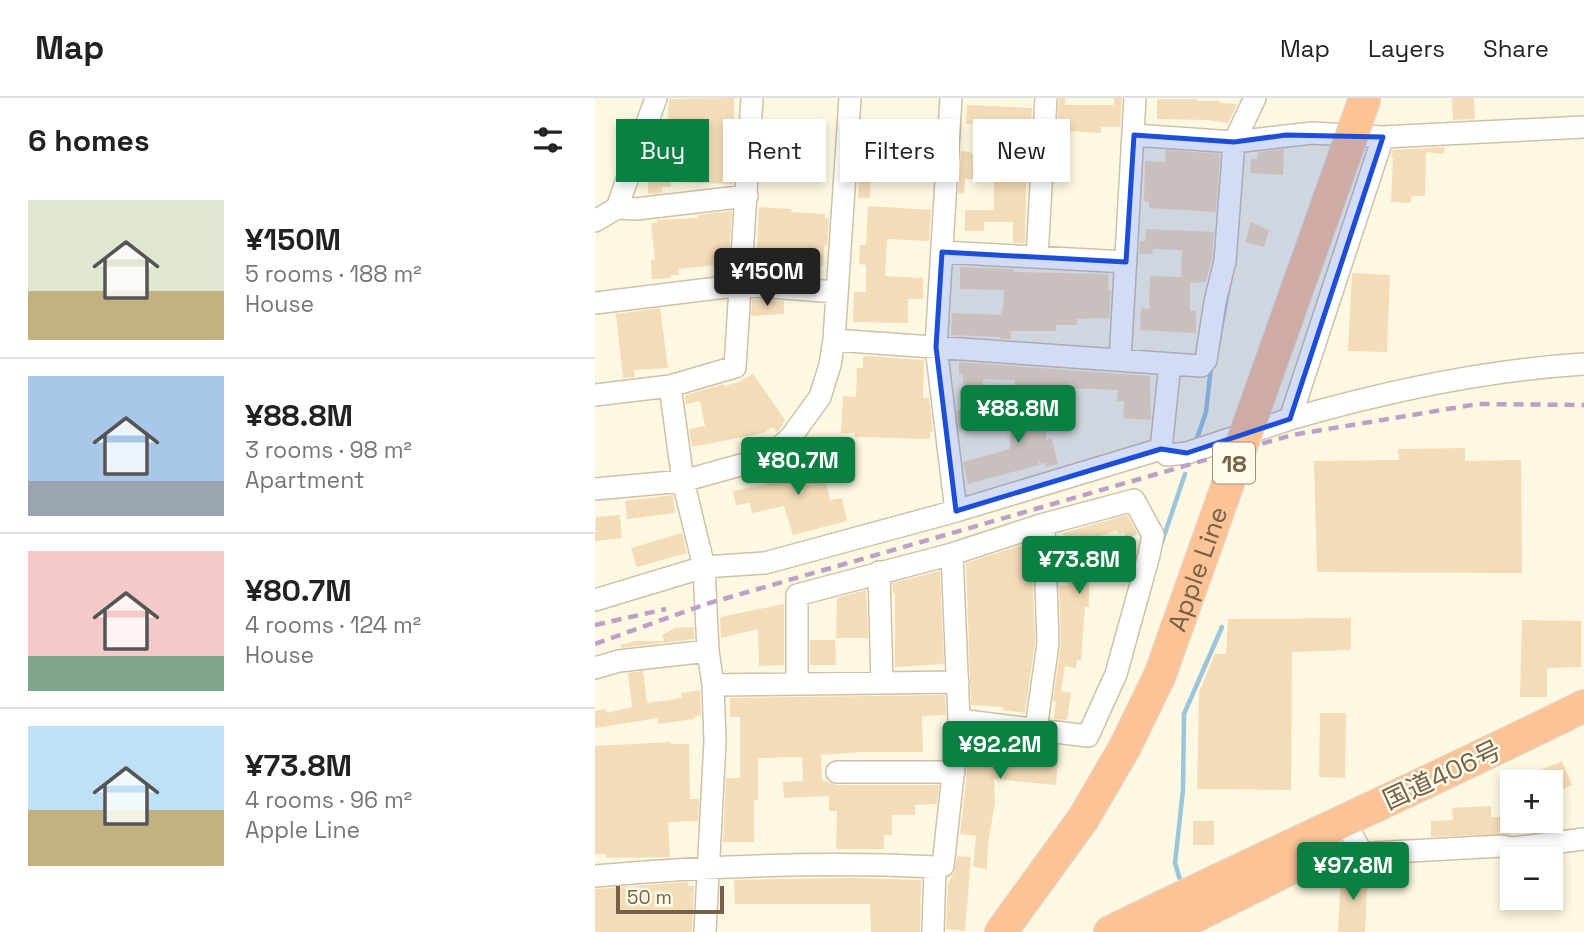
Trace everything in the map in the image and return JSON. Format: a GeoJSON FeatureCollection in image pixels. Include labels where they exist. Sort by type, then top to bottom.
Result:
{"type":"FeatureCollection","features":[{"type":"Feature","properties":{"kind":"highway","name":"Apple Line"},"geometry":{"type":"LineString","coordinates":[[1007,926],[1083,819],[1124,749],[1160,676],[1365,98]]}},
{"type":"Feature","properties":{"kind":"highway","name":"国道406号"},"geometry":{"type":"LineString","coordinates":[[1175,923],[1493,751],[1584,706]]}},
{"type":"Feature","properties":{"kind":"highway","name":"国道406号"},"geometry":{"type":"LineString","coordinates":[[1110,932],[1175,923],[1584,727]]}},
{"type":"Feature","properties":{"kind":"street"},"geometry":{"type":"LineString","coordinates":[[617,208],[656,98]]}},
{"type":"Feature","properties":{"kind":"street"},"geometry":{"type":"LineString","coordinates":[[595,395],[670,386],[735,368],[752,98]]}},
{"type":"Feature","properties":{"kind":"street"},"geometry":{"type":"LineString","coordinates":[[595,489],[684,481],[755,461],[777,450],[791,437],[820,397],[834,340],[850,98]]}},
{"type":"Feature","properties":{"kind":"street"},"geometry":{"type":"LineString","coordinates":[[951,98],[936,347],[956,511]]}},
{"type":"Feature","properties":{"kind":"street"},"geometry":{"type":"LineString","coordinates":[[1037,257],[1046,98]]}},
{"type":"Feature","properties":{"kind":"street"},"geometry":{"type":"LineString","coordinates":[[1120,360],[1135,98]]}},
{"type":"Feature","properties":{"kind":"street"},"geometry":{"type":"LineString","coordinates":[[834,340],[1201,366],[1206,360],[1225,261],[1234,142],[1255,98]]}},
{"type":"Feature","properties":{"kind":"street"},"geometry":{"type":"LineString","coordinates":[[1133,135],[1234,142],[1312,133],[1383,137],[1584,127]]}},
{"type":"Feature","properties":{"kind":"street"},"geometry":{"type":"LineString","coordinates":[[1290,419],[1383,137]]}},
{"type":"Feature","properties":{"kind":"street"},"geometry":{"type":"LineString","coordinates":[[595,221],[617,208],[636,209],[747,196]]}},
{"type":"Feature","properties":{"kind":"street"},"geometry":{"type":"LineString","coordinates":[[942,252],[1126,262]]}},
{"type":"Feature","properties":{"kind":"street"},"geometry":{"type":"LineString","coordinates":[[595,303],[741,285],[837,292]]}},
{"type":"Feature","properties":{"kind":"street"},"geometry":{"type":"LineString","coordinates":[[1161,449],[1170,364]]}},
{"type":"Feature","properties":{"kind":"street"},"geometry":{"type":"LineString","coordinates":[[1161,449],[1167,455],[1187,453],[1290,419],[1430,383],[1497,372],[1584,364]]}},
{"type":"Feature","properties":{"kind":"street"},"geometry":{"type":"LineString","coordinates":[[670,386],[684,481],[704,567],[708,651],[713,685],[715,741],[705,932]]}},
{"type":"Feature","properties":{"kind":"street"},"geometry":{"type":"LineString","coordinates":[[595,600],[704,567],[765,563],[956,511],[1161,449]]}},
{"type":"Feature","properties":{"kind":"street"},"geometry":{"type":"LineString","coordinates":[[797,684],[797,595],[951,554],[1134,500],[1153,535],[1116,674],[1089,736],[959,720]]}},
{"type":"Feature","properties":{"kind":"street"},"geometry":{"type":"LineString","coordinates":[[1036,729],[1048,643],[1044,525]]}},
{"type":"Feature","properties":{"kind":"street"},"geometry":{"type":"LineString","coordinates":[[595,876],[709,866],[866,863],[943,866],[959,720],[951,554]]}},
{"type":"Feature","properties":{"kind":"street"},"geometry":{"type":"LineString","coordinates":[[879,572],[882,683]]}},
{"type":"Feature","properties":{"kind":"street"},"geometry":{"type":"LineString","coordinates":[[595,668],[619,661],[708,651]]}},
{"type":"Feature","properties":{"kind":"street"},"geometry":{"type":"LineString","coordinates":[[713,685],[958,682]]}},
{"type":"Feature","properties":{"kind":"street"},"geometry":{"type":"LineString","coordinates":[[837,772],[954,772]]}},
{"type":"Feature","properties":{"kind":"street"},"geometry":{"type":"LineString","coordinates":[[1353,837],[1361,851],[1372,853],[1502,846],[1514,848],[1584,839]]}},
{"type":"Feature","properties":{"kind":"street"},"geometry":{"type":"LineString","coordinates":[[933,932],[935,867]]}},
{"type":"Feature","properties":{"kind":"highlighted area"},"geometry":{"type":"Polygon","coordinates":[[[1134,135],[1234,142],[1286,135],[1383,137],[1290,419],[1187,453],[1161,449],[956,511],[936,347],[942,252],[1126,262],[1134,135]]]}},
{"type":"Feature","properties":{"kind":"building"},"geometry":{"type":"Polygon","coordinates":[[[734,98],[734,119],[723,119],[723,182],[733,184],[671,182],[709,182],[709,119],[668,119],[669,99],[734,98]]]}},
{"type":"Feature","properties":{"kind":"building"},"geometry":{"type":"Polygon","coordinates":[[[1059,98],[1065,98],[1065,105],[1114,105],[1114,98],[1122,98],[1120,127],[1101,127],[1101,133],[1070,131],[1070,119],[1058,119],[1059,98]]]}},
{"type":"Feature","properties":{"kind":"building"},"geometry":{"type":"Polygon","coordinates":[[[1452,98],[1474,98],[1475,119],[1453,120],[1452,98]]]}},
{"type":"Feature","properties":{"kind":"building"},"geometry":{"type":"Polygon","coordinates":[[[1157,99],[1197,99],[1237,104],[1228,123],[1157,119],[1157,99]]]}},
{"type":"Feature","properties":{"kind":"building"},"geometry":{"type":"Polygon","coordinates":[[[967,105],[1032,108],[1031,119],[973,119],[973,124],[966,124],[967,105]]]}},
{"type":"Feature","properties":{"kind":"building"},"geometry":{"type":"Polygon","coordinates":[[[1445,147],[1444,154],[1426,152],[1425,196],[1411,196],[1411,203],[1391,202],[1393,150],[1445,147]]]}},
{"type":"Feature","properties":{"kind":"building"},"geometry":{"type":"Polygon","coordinates":[[[1284,149],[1283,175],[1250,173],[1251,159],[1257,159],[1258,152],[1284,149]]]}},
{"type":"Feature","properties":{"kind":"building"},"geometry":{"type":"Polygon","coordinates":[[[1166,150],[1220,154],[1216,212],[1149,208],[1149,202],[1144,201],[1145,161],[1165,162],[1166,150]]]}},
{"type":"Feature","properties":{"kind":"building"},"geometry":{"type":"Polygon","coordinates":[[[961,151],[971,152],[973,179],[965,179],[964,194],[958,193],[961,151]]]}},
{"type":"Feature","properties":{"kind":"building"},"geometry":{"type":"Polygon","coordinates":[[[648,182],[671,182],[671,187],[662,187],[662,193],[648,194],[648,182]]]}},
{"type":"Feature","properties":{"kind":"building"},"geometry":{"type":"Polygon","coordinates":[[[859,182],[871,182],[870,198],[858,198],[859,182]]]}},
{"type":"Feature","properties":{"kind":"building"},"geometry":{"type":"Polygon","coordinates":[[[994,182],[1028,182],[1025,243],[1013,243],[1013,222],[984,222],[984,231],[965,231],[965,210],[994,210],[994,182]]]}},
{"type":"Feature","properties":{"kind":"building"},"geometry":{"type":"Polygon","coordinates":[[[868,206],[931,210],[929,241],[887,239],[885,276],[923,278],[923,299],[908,299],[908,323],[853,322],[854,292],[866,292],[866,265],[859,264],[860,245],[866,245],[868,206]]]}},
{"type":"Feature","properties":{"kind":"building"},"geometry":{"type":"Polygon","coordinates":[[[759,207],[825,214],[825,218],[829,218],[827,246],[824,246],[823,266],[820,266],[820,271],[767,274],[767,258],[763,258],[763,252],[757,251],[759,207]]]}},
{"type":"Feature","properties":{"kind":"building"},"geometry":{"type":"Polygon","coordinates":[[[732,211],[729,261],[726,264],[678,269],[679,275],[652,279],[651,260],[655,260],[651,223],[732,211]]]}},
{"type":"Feature","properties":{"kind":"building"},"geometry":{"type":"Polygon","coordinates":[[[1251,222],[1269,230],[1264,247],[1245,242],[1251,222]]]}},
{"type":"Feature","properties":{"kind":"building"},"geometry":{"type":"Polygon","coordinates":[[[1146,229],[1214,232],[1212,259],[1206,282],[1190,283],[1190,311],[1196,311],[1196,333],[1140,330],[1141,308],[1149,309],[1150,276],[1181,277],[1182,250],[1153,249],[1152,254],[1139,254],[1140,241],[1145,241],[1146,229]]]}},
{"type":"Feature","properties":{"kind":"building"},"geometry":{"type":"Polygon","coordinates":[[[960,267],[1014,269],[1014,272],[1109,274],[1109,318],[1077,319],[1077,325],[1056,325],[1056,331],[1011,331],[1011,339],[951,335],[952,313],[1001,315],[1003,311],[1004,290],[960,289],[960,267]]]}},
{"type":"Feature","properties":{"kind":"building"},"geometry":{"type":"Polygon","coordinates":[[[1352,273],[1390,275],[1387,352],[1348,351],[1352,273]]]}},
{"type":"Feature","properties":{"kind":"building"},"geometry":{"type":"Polygon","coordinates":[[[752,299],[784,301],[784,314],[751,316],[752,299]]]}},
{"type":"Feature","properties":{"kind":"building"},"geometry":{"type":"Polygon","coordinates":[[[660,308],[668,368],[634,370],[635,377],[623,378],[616,314],[660,308]]]}},
{"type":"Feature","properties":{"kind":"building"},"geometry":{"type":"Polygon","coordinates":[[[863,357],[924,360],[923,398],[929,398],[933,432],[930,432],[930,439],[854,437],[855,433],[841,433],[843,396],[856,397],[857,368],[863,368],[863,357]]]}},
{"type":"Feature","properties":{"kind":"building"},"geometry":{"type":"Polygon","coordinates":[[[959,362],[1150,376],[1151,420],[1123,418],[1124,401],[1117,401],[1118,390],[1015,386],[1015,380],[983,379],[983,386],[963,386],[959,362]]]}},
{"type":"Feature","properties":{"kind":"building"},"geometry":{"type":"Polygon","coordinates":[[[753,374],[785,420],[781,428],[777,432],[773,427],[763,433],[692,447],[689,429],[705,426],[700,401],[686,404],[685,395],[739,382],[753,374]]]}},
{"type":"Feature","properties":{"kind":"building"},"geometry":{"type":"Polygon","coordinates":[[[1046,397],[1046,440],[1052,438],[1058,464],[1046,467],[1045,463],[1041,464],[1039,460],[1039,465],[968,484],[963,462],[1010,449],[1011,407],[1015,407],[1015,402],[1046,397]]]}},
{"type":"Feature","properties":{"kind":"building"},"geometry":{"type":"Polygon","coordinates":[[[980,407],[983,427],[959,431],[957,410],[980,407]]]}},
{"type":"Feature","properties":{"kind":"building"},"geometry":{"type":"Polygon","coordinates":[[[1465,448],[1465,461],[1521,460],[1522,573],[1317,572],[1314,461],[1399,460],[1398,449],[1465,448]]]}},
{"type":"Feature","properties":{"kind":"building"},"geometry":{"type":"Polygon","coordinates":[[[820,454],[830,500],[842,498],[847,521],[793,535],[784,506],[752,513],[750,503],[736,505],[733,491],[792,479],[789,460],[820,454]]]}},
{"type":"Feature","properties":{"kind":"building"},"geometry":{"type":"Polygon","coordinates":[[[673,495],[675,513],[627,519],[625,501],[673,495]]]}},
{"type":"Feature","properties":{"kind":"building"},"geometry":{"type":"Polygon","coordinates":[[[620,515],[622,538],[595,541],[596,517],[620,515]]]}},
{"type":"Feature","properties":{"kind":"building"},"geometry":{"type":"Polygon","coordinates":[[[1127,515],[1138,534],[1126,539],[1124,532],[1119,534],[1117,530],[1098,537],[1099,562],[1095,562],[1096,573],[1089,573],[1089,607],[1085,607],[1081,661],[1077,660],[1076,668],[1065,666],[1061,691],[1071,693],[1067,720],[1054,719],[1056,701],[1053,701],[1061,643],[1059,586],[1067,586],[1066,542],[1063,533],[1127,515]]]}},
{"type":"Feature","properties":{"kind":"building"},"geometry":{"type":"Polygon","coordinates":[[[682,533],[687,553],[637,567],[631,548],[682,533]]]}},
{"type":"Feature","properties":{"kind":"building"},"geometry":{"type":"Polygon","coordinates":[[[1031,542],[1035,642],[1025,713],[1003,710],[1003,707],[971,705],[966,563],[1031,542]]]}},
{"type":"Feature","properties":{"kind":"building"},"geometry":{"type":"Polygon","coordinates":[[[940,571],[944,664],[895,667],[895,593],[892,583],[940,571]]]}},
{"type":"Feature","properties":{"kind":"building"},"geometry":{"type":"Polygon","coordinates":[[[866,590],[868,638],[836,638],[837,598],[866,590]]]}},
{"type":"Feature","properties":{"kind":"building"},"geometry":{"type":"Polygon","coordinates":[[[784,604],[784,665],[759,666],[758,629],[721,638],[720,617],[784,604]]]}},
{"type":"Feature","properties":{"kind":"building"},"geometry":{"type":"Polygon","coordinates":[[[1351,618],[1351,650],[1292,652],[1291,790],[1197,789],[1199,692],[1215,654],[1226,654],[1228,619],[1351,618]]]}},
{"type":"Feature","properties":{"kind":"building"},"geometry":{"type":"Polygon","coordinates":[[[1522,620],[1581,621],[1581,667],[1547,668],[1547,697],[1520,697],[1522,620]]]}},
{"type":"Feature","properties":{"kind":"building"},"geometry":{"type":"Polygon","coordinates":[[[694,627],[694,639],[621,648],[621,645],[635,641],[664,641],[662,635],[675,628],[694,627]]]}},
{"type":"Feature","properties":{"kind":"building"},"geometry":{"type":"Polygon","coordinates":[[[810,640],[835,640],[836,665],[810,665],[810,640]]]}},
{"type":"Feature","properties":{"kind":"building"},"geometry":{"type":"Polygon","coordinates":[[[643,671],[647,703],[671,700],[682,697],[681,693],[700,690],[701,715],[694,719],[658,724],[658,718],[595,728],[595,711],[606,709],[607,713],[632,707],[628,673],[643,671]]]}},
{"type":"Feature","properties":{"kind":"building"},"geometry":{"type":"Polygon","coordinates":[[[945,695],[946,715],[922,716],[923,752],[821,755],[822,780],[836,785],[939,785],[937,804],[915,805],[915,815],[892,815],[892,835],[884,835],[884,849],[836,849],[837,811],[829,811],[829,796],[784,798],[783,782],[803,781],[802,757],[758,758],[754,842],[723,842],[726,778],[740,778],[740,717],[730,717],[730,698],[945,695]]]}},
{"type":"Feature","properties":{"kind":"building"},"geometry":{"type":"Polygon","coordinates":[[[1320,713],[1346,713],[1345,778],[1319,777],[1320,713]]]}},
{"type":"Feature","properties":{"kind":"building"},"geometry":{"type":"Polygon","coordinates":[[[971,735],[1059,746],[1056,785],[994,779],[995,802],[987,869],[973,867],[976,836],[960,834],[971,735]]]}},
{"type":"Feature","properties":{"kind":"building"},"geometry":{"type":"Polygon","coordinates":[[[671,742],[689,744],[690,799],[699,799],[698,821],[668,822],[670,857],[606,858],[606,854],[595,854],[595,746],[671,742]]]}},
{"type":"Feature","properties":{"kind":"building"},"geometry":{"type":"Polygon","coordinates":[[[1562,761],[1572,785],[1563,789],[1563,770],[1541,770],[1562,761]]]}},
{"type":"Feature","properties":{"kind":"building"},"geometry":{"type":"Polygon","coordinates":[[[1491,806],[1491,817],[1500,817],[1500,833],[1510,834],[1431,837],[1431,821],[1453,820],[1452,808],[1491,806]]]}},
{"type":"Feature","properties":{"kind":"building"},"geometry":{"type":"Polygon","coordinates":[[[1193,821],[1214,821],[1214,845],[1193,845],[1193,821]]]}},
{"type":"Feature","properties":{"kind":"building"},"geometry":{"type":"Polygon","coordinates":[[[957,856],[971,857],[965,931],[946,929],[948,884],[957,856]]]}},
{"type":"Feature","properties":{"kind":"building"},"geometry":{"type":"Polygon","coordinates":[[[1341,871],[1368,872],[1365,932],[1338,932],[1341,871]]]}},
{"type":"Feature","properties":{"kind":"building"},"geometry":{"type":"Polygon","coordinates":[[[734,880],[921,880],[920,932],[871,932],[870,904],[735,904],[734,880]]]}},
{"type":"Feature","properties":{"kind":"building"},"geometry":{"type":"Polygon","coordinates":[[[688,882],[688,886],[694,886],[692,932],[595,932],[595,889],[688,882]]]}},
{"type":"Feature","properties":{"kind":"waterway"},"geometry":{"type":"LineString","coordinates":[[1219,339],[1229,285]]}},
{"type":"Feature","properties":{"kind":"waterway"},"geometry":{"type":"LineString","coordinates":[[1195,444],[1206,412],[1211,367]]}},
{"type":"Feature","properties":{"kind":"waterway"},"geometry":{"type":"LineString","coordinates":[[1161,545],[1185,474]]}},
{"type":"Feature","properties":{"kind":"waterway"},"geometry":{"type":"LineString","coordinates":[[1181,883],[1175,863],[1183,790],[1184,714],[1222,627]]}},
{"type":"Feature","properties":{"kind":"railway"},"geometry":{"type":"LineString","coordinates":[[595,644],[706,604],[1292,435],[1478,404],[1584,405]]}},
{"type":"Feature","properties":{"kind":"railway"},"geometry":{"type":"LineString","coordinates":[[595,625],[666,609]]}}]}
